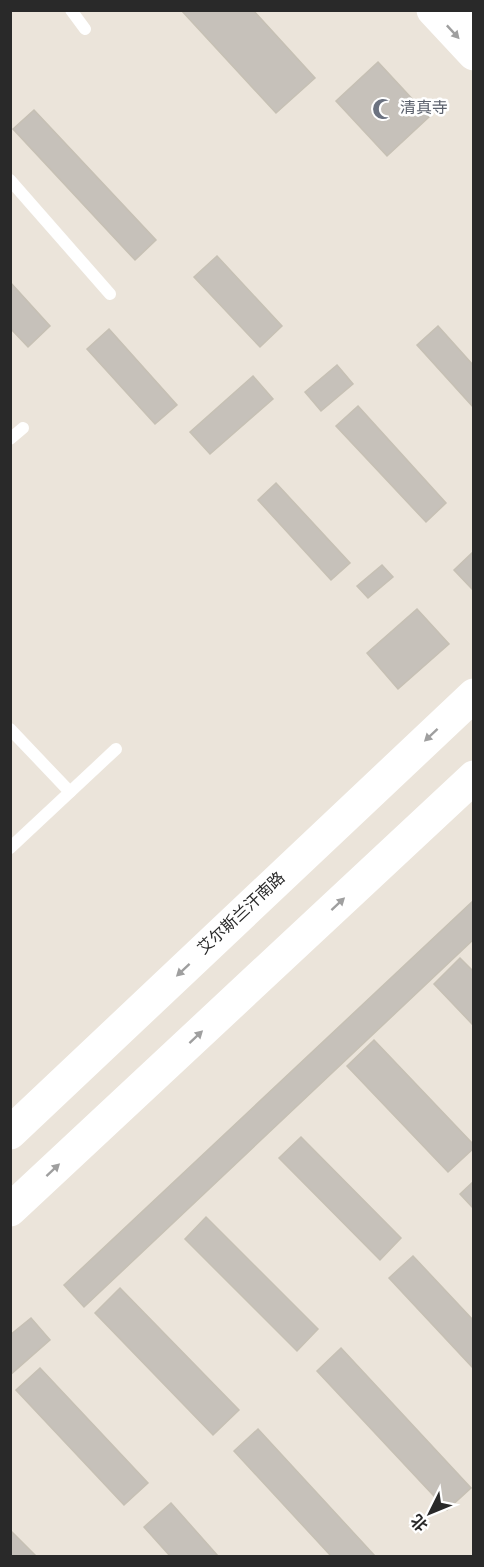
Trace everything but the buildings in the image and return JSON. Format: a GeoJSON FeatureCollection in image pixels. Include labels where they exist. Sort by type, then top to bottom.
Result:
{"type":"FeatureCollection","features":[{"type":"Feature","properties":{"kind":"main road"},"geometry":{"type":"LineString","coordinates":[[433,10],[474,54]]}},
{"type":"Feature","properties":{"kind":"main road"},"geometry":{"type":"LineString","coordinates":[[465,10],[474,19]]}},
{"type":"Feature","properties":{"kind":"main road","name":"艾尔斯兰汗南路"},"geometry":{"type":"LineString","coordinates":[[17,1122],[474,695]]}},
{"type":"Feature","properties":{"kind":"main road"},"geometry":{"type":"LineString","coordinates":[[10,1210],[474,777]]}},
{"type":"Feature","properties":{"kind":"lane"},"geometry":{"type":"LineString","coordinates":[[71,10],[85,29]]}},
{"type":"Feature","properties":{"kind":"lane"},"geometry":{"type":"LineString","coordinates":[[10,180],[110,294]]}},
{"type":"Feature","properties":{"kind":"lane"},"geometry":{"type":"LineString","coordinates":[[10,439],[23,428]]}},
{"type":"Feature","properties":{"kind":"lane"},"geometry":{"type":"LineString","coordinates":[[10,729],[70,792]]}},
{"type":"Feature","properties":{"kind":"lane"},"geometry":{"type":"LineString","coordinates":[[10,848],[116,749]]}},
{"type":"Feature","properties":{"kind":"place","name":"清真寺"},"geometry":{"type":"Point","coordinates":[383,109]}}]}
